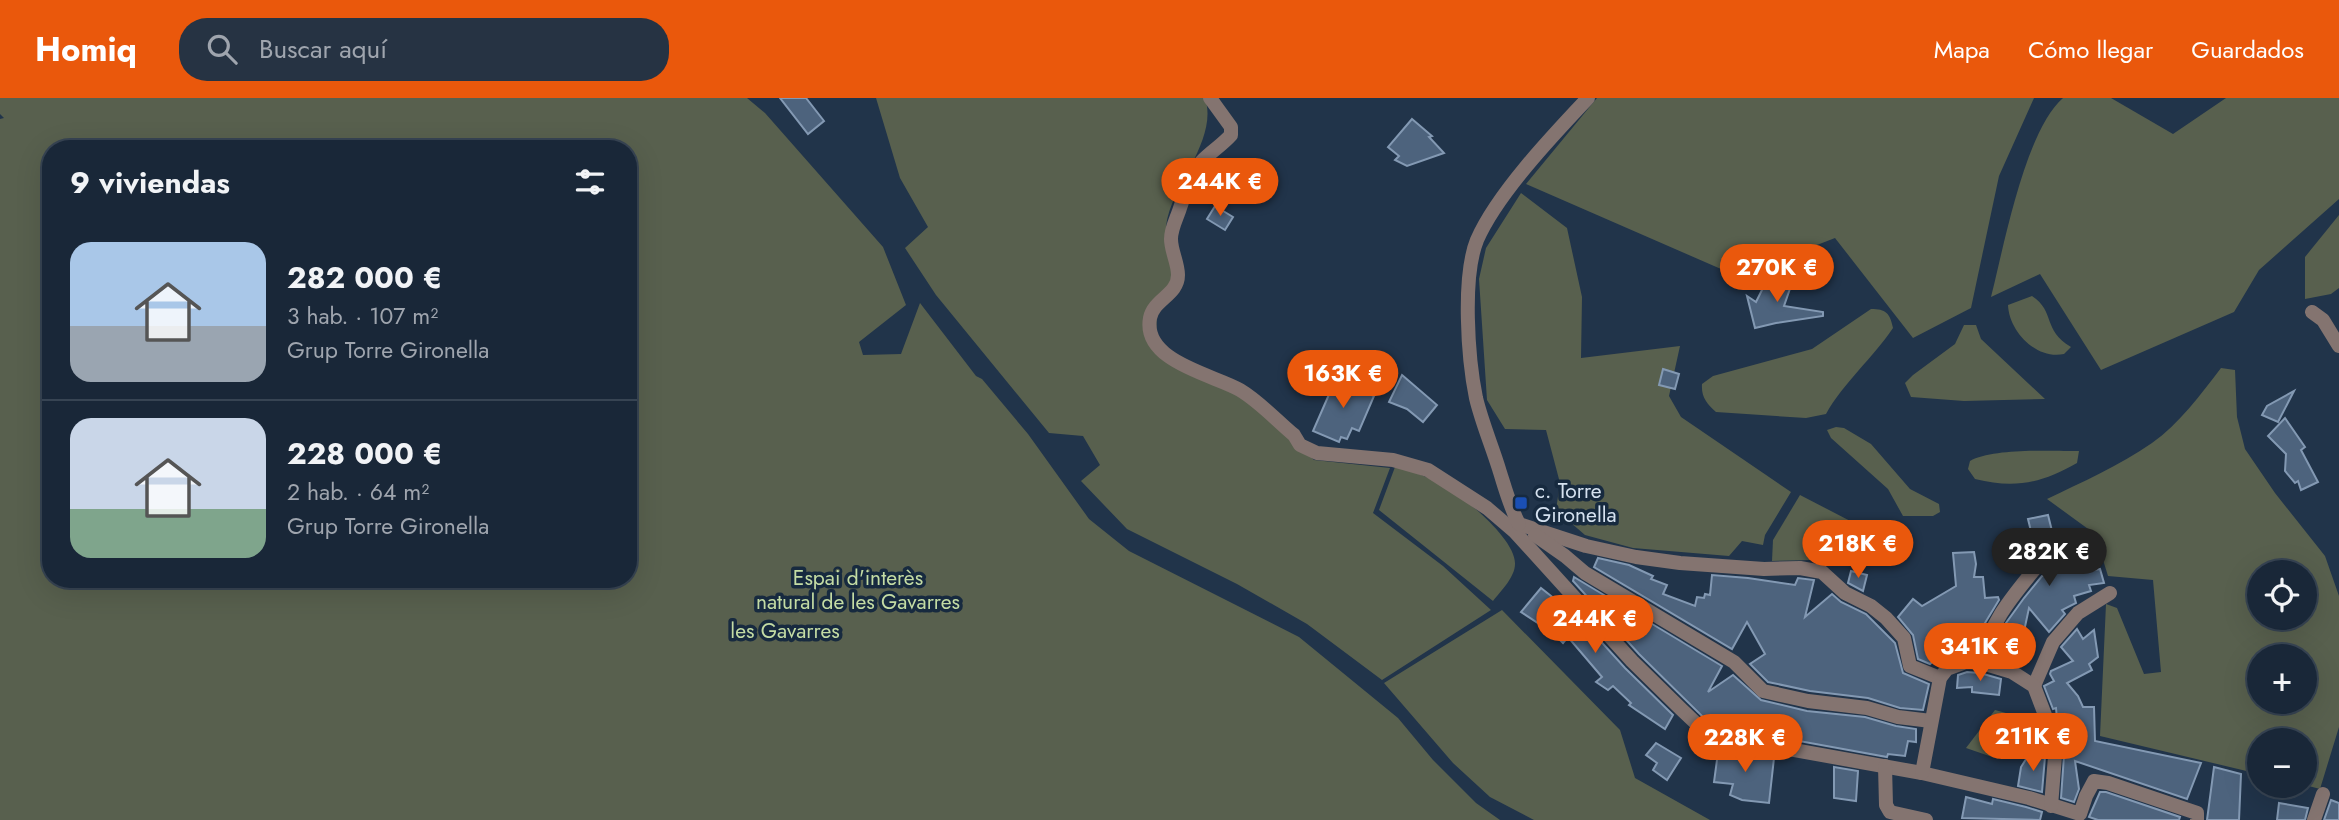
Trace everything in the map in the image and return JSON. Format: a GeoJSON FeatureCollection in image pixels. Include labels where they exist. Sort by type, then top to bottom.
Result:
{"type":"FeatureCollection","features":[{"type":"Feature","properties":{"kind":"street"},"geometry":{"type":"LineString","coordinates":[[1210,98],[1232,131],[1224,142],[1199,164],[1184,190],[1171,236],[1178,282],[1173,291],[1156,304],[1150,319],[1156,343],[1176,362],[1239,390],[1306,448],[1324,455],[1393,460],[1428,470],[1565,556],[1585,573],[1734,662],[1763,691],[1931,721]]}},
{"type":"Feature","properties":{"kind":"street"},"geometry":{"type":"LineString","coordinates":[[1588,98],[1504,197],[1477,241],[1469,272],[1471,350],[1476,397],[1517,528],[1632,661],[1702,729],[1727,738],[1922,773],[2022,796],[2080,814],[2085,796],[2094,781],[2108,783],[2197,813],[2197,820]]}},
{"type":"Feature","properties":{"kind":"street"},"geometry":{"type":"LineString","coordinates":[[2312,312],[2323,320],[2339,346]]}},
{"type":"Feature","properties":{"kind":"street"},"geometry":{"type":"LineString","coordinates":[[1517,528],[1586,546],[1680,564],[1764,569],[1800,568],[1822,572],[1845,593],[1871,606],[1886,618],[1904,638],[1910,666],[1940,678]]}},
{"type":"Feature","properties":{"kind":"street"},"geometry":{"type":"LineString","coordinates":[[1982,663],[1984,645],[2003,610],[2047,554]]}},
{"type":"Feature","properties":{"kind":"street"},"geometry":{"type":"LineString","coordinates":[[2034,686],[2053,642],[2078,613],[2110,593]]}},
{"type":"Feature","properties":{"kind":"street"},"geometry":{"type":"LineString","coordinates":[[1922,773],[1940,678],[1947,669],[1966,662],[1982,663],[2012,672],[2034,686],[2056,744],[2050,806]]}},
{"type":"Feature","properties":{"kind":"street"},"geometry":{"type":"LineString","coordinates":[[1885,766],[1886,805],[1890,812],[1926,820]]}},
{"type":"Feature","properties":{"kind":"street"},"geometry":{"type":"LineString","coordinates":[[2314,820],[2323,794]]}},
{"type":"Feature","properties":{"kind":"green space","name":"Espai d'interès natural de les Gavarres"},"geometry":{"type":"Polygon","coordinates":[[[0,98],[747,98],[765,113],[883,247],[906,305],[859,342],[863,355],[901,354],[920,303],[976,376],[982,379],[1028,434],[1089,519],[1129,551],[1299,637],[1398,718],[1433,760],[1476,803],[1500,820],[0,820],[0,119],[4,118],[0,114],[0,98]]]}},
{"type":"Feature","properties":{"kind":"green space"},"geometry":{"type":"Polygon","coordinates":[[[876,98],[1205,98],[1208,113],[1206,128],[1195,158],[1173,202],[1166,225],[1173,273],[1170,283],[1157,297],[1156,351],[1236,392],[1287,433],[1314,460],[1390,468],[1373,513],[1443,566],[1491,610],[1382,680],[1307,624],[1237,584],[1127,529],[1081,481],[1100,465],[1083,436],[1049,433],[936,295],[905,248],[928,227],[900,178],[876,98]]]}},
{"type":"Feature","properties":{"kind":"green space"},"geometry":{"type":"Polygon","coordinates":[[[1597,98],[2034,98],[1999,176],[1971,308],[1913,338],[1835,238],[1737,276],[1526,184],[1597,98]]]}},
{"type":"Feature","properties":{"kind":"green space"},"geometry":{"type":"Polygon","coordinates":[[[2063,98],[2111,98],[2173,134],[2226,98],[2339,98],[2339,199],[2259,270],[2234,312],[2101,370],[2040,274],[1991,297],[2009,220],[2027,162],[2050,114],[2063,98]]]}},
{"type":"Feature","properties":{"kind":"green space"},"geometry":{"type":"Polygon","coordinates":[[[1521,193],[1567,228],[1582,297],[1581,358],[1680,346],[1669,396],[1681,417],[1791,492],[1765,535],[1763,545],[1742,541],[1729,556],[1633,548],[1585,535],[1556,510],[1560,483],[1546,430],[1505,429],[1487,400],[1479,279],[1486,248],[1521,193]]]}},
{"type":"Feature","properties":{"kind":"green space"},"geometry":{"type":"Polygon","coordinates":[[[2339,215],[2339,288],[2331,294],[2305,299],[2305,257],[2339,215]]]}},
{"type":"Feature","properties":{"kind":"green space"},"geometry":{"type":"Polygon","coordinates":[[[2032,296],[2044,308],[2056,334],[2071,347],[2064,354],[2044,353],[2034,348],[2013,324],[2008,305],[2032,296]]]}},
{"type":"Feature","properties":{"kind":"green space"},"geometry":{"type":"Polygon","coordinates":[[[1871,309],[1886,313],[1893,328],[1841,391],[1826,414],[1806,418],[1716,412],[1705,400],[1702,384],[1713,376],[1812,349],[1871,309]]]}},
{"type":"Feature","properties":{"kind":"green space"},"geometry":{"type":"Polygon","coordinates":[[[1964,325],[1976,325],[1981,339],[2045,399],[1964,401],[1911,397],[1905,383],[1955,344],[1964,325]]]}},
{"type":"Feature","properties":{"kind":"green space"},"geometry":{"type":"Polygon","coordinates":[[[2221,368],[2235,370],[2237,417],[2245,449],[2275,493],[2325,556],[2339,596],[2339,727],[2320,789],[2317,788],[2317,728],[2247,728],[2247,771],[2100,736],[2106,604],[2117,608],[2144,674],[2161,672],[2153,580],[2108,576],[2095,534],[2047,499],[2114,466],[2152,443],[2180,418],[2221,368]]]}},
{"type":"Feature","properties":{"kind":"green space"},"geometry":{"type":"Polygon","coordinates":[[[1844,428],[1871,444],[1910,489],[1939,504],[1940,512],[1933,516],[1903,516],[1888,489],[1831,438],[1827,430],[1844,428]]]}},
{"type":"Feature","properties":{"kind":"green space"},"geometry":{"type":"Polygon","coordinates":[[[2079,451],[2077,463],[2052,475],[2016,484],[1975,479],[1968,469],[1970,461],[1993,454],[2079,451]]]}},
{"type":"Feature","properties":{"kind":"green space"},"geometry":{"type":"Polygon","coordinates":[[[1395,467],[1424,476],[1450,490],[1474,508],[1507,542],[1515,564],[1513,574],[1493,601],[1379,510],[1395,467]]]}},
{"type":"Feature","properties":{"kind":"green space"},"geometry":{"type":"Polygon","coordinates":[[[1800,495],[1887,540],[1876,553],[1813,560],[1772,561],[1773,540],[1800,495]]]}},
{"type":"Feature","properties":{"kind":"green space"},"geometry":{"type":"Polygon","coordinates":[[[1502,610],[1620,730],[1635,778],[1710,820],[1534,820],[1490,797],[1453,763],[1384,683],[1502,610]]]}},
{"type":"Feature","properties":{"kind":"green space"},"geometry":{"type":"Polygon","coordinates":[[[1995,710],[2006,713],[2007,748],[1998,759],[1966,748],[1995,710]]]}},
{"type":"Feature","properties":{"kind":"building"},"geometry":{"type":"Polygon","coordinates":[[[780,98],[806,98],[824,121],[808,134],[780,98]]]}},
{"type":"Feature","properties":{"kind":"building"},"geometry":{"type":"Polygon","coordinates":[[[1412,119],[1432,136],[1429,137],[1444,153],[1407,166],[1395,160],[1399,156],[1388,147],[1412,119]]]}},
{"type":"Feature","properties":{"kind":"building"},"geometry":{"type":"Polygon","coordinates":[[[1215,206],[1233,217],[1225,230],[1207,219],[1215,206]]]}},
{"type":"Feature","properties":{"kind":"building"},"geometry":{"type":"Polygon","coordinates":[[[1773,274],[1793,280],[1784,306],[1823,312],[1823,316],[1755,328],[1747,296],[1756,302],[1768,278],[1773,274]]]}},
{"type":"Feature","properties":{"kind":"building"},"geometry":{"type":"Polygon","coordinates":[[[1663,369],[1679,374],[1675,389],[1659,385],[1663,369]]]}},
{"type":"Feature","properties":{"kind":"building"},"geometry":{"type":"Polygon","coordinates":[[[1338,374],[1351,377],[1349,385],[1374,396],[1359,431],[1352,428],[1347,439],[1341,437],[1339,442],[1313,431],[1338,374]]]}},
{"type":"Feature","properties":{"kind":"building"},"geometry":{"type":"Polygon","coordinates":[[[1402,375],[1437,405],[1423,422],[1407,409],[1389,402],[1402,375]]]}},
{"type":"Feature","properties":{"kind":"building"},"geometry":{"type":"Polygon","coordinates":[[[2294,391],[2278,422],[2262,415],[2267,406],[2294,391]]]}},
{"type":"Feature","properties":{"kind":"building"},"geometry":{"type":"Polygon","coordinates":[[[2285,418],[2305,447],[2301,450],[2318,482],[2301,490],[2298,481],[2295,483],[2285,471],[2286,454],[2268,436],[2285,418]]]}},
{"type":"Feature","properties":{"kind":"building"},"geometry":{"type":"Polygon","coordinates":[[[2048,515],[2054,539],[2080,539],[2080,546],[2085,545],[2088,571],[2100,569],[2104,583],[2089,585],[2091,591],[2074,596],[2076,603],[2062,610],[2065,614],[2049,632],[2029,608],[2017,664],[1993,656],[2006,623],[2024,598],[2042,576],[2054,576],[2045,572],[2055,559],[2056,550],[2044,545],[2036,552],[2028,519],[2048,515]]]}},
{"type":"Feature","properties":{"kind":"building"},"geometry":{"type":"Polygon","coordinates":[[[1974,552],[1974,577],[1983,577],[1985,598],[1998,597],[1999,600],[1982,628],[1974,653],[1936,659],[1930,664],[1918,659],[1913,635],[1898,617],[1913,599],[1922,606],[1956,586],[1953,553],[1974,552]]]}},
{"type":"Feature","properties":{"kind":"building"},"geometry":{"type":"Polygon","coordinates":[[[1598,558],[1629,565],[1653,576],[1651,579],[1667,585],[1663,594],[1695,606],[1697,597],[1710,595],[1712,575],[1795,585],[1798,578],[1814,580],[1805,617],[1832,594],[1841,602],[1866,614],[1895,643],[1903,673],[1929,684],[1923,710],[1900,708],[1868,698],[1810,691],[1768,682],[1750,664],[1765,654],[1747,622],[1732,649],[1594,567],[1598,558]]]}},
{"type":"Feature","properties":{"kind":"building"},"geometry":{"type":"Polygon","coordinates":[[[1851,571],[1867,575],[1863,591],[1848,583],[1851,571]]]}},
{"type":"Feature","properties":{"kind":"building"},"geometry":{"type":"Polygon","coordinates":[[[1574,577],[1722,666],[1708,692],[1733,675],[1761,700],[1807,711],[1865,717],[1916,729],[1916,742],[1908,741],[1905,756],[1888,754],[1887,757],[1788,739],[1789,729],[1761,726],[1760,734],[1729,729],[1707,721],[1639,654],[1573,581],[1574,577]]]}},
{"type":"Feature","properties":{"kind":"building"},"geometry":{"type":"Polygon","coordinates":[[[1541,588],[1565,607],[1566,603],[1625,668],[1673,715],[1665,729],[1629,705],[1631,703],[1613,686],[1608,690],[1596,682],[1602,677],[1568,637],[1563,643],[1553,633],[1521,612],[1541,588]]]}},
{"type":"Feature","properties":{"kind":"building"},"geometry":{"type":"Polygon","coordinates":[[[2077,629],[2083,639],[2094,630],[2098,657],[2089,664],[2092,670],[2067,683],[2083,707],[2094,707],[2095,741],[2201,763],[2187,799],[2075,761],[2079,789],[2074,802],[2061,798],[2065,741],[2056,708],[2053,709],[2044,686],[2054,681],[2051,671],[2073,661],[2061,647],[2077,629]]]}},
{"type":"Feature","properties":{"kind":"building"},"geometry":{"type":"Polygon","coordinates":[[[1967,672],[2001,679],[1999,695],[1972,692],[1972,687],[1957,688],[1958,675],[1967,672]]]}},
{"type":"Feature","properties":{"kind":"building"},"geometry":{"type":"Polygon","coordinates":[[[1656,743],[1681,758],[1667,780],[1653,770],[1657,763],[1646,755],[1656,743]]]}},
{"type":"Feature","properties":{"kind":"building"},"geometry":{"type":"Polygon","coordinates":[[[1719,745],[1774,758],[1769,803],[1742,800],[1730,795],[1733,784],[1714,782],[1719,745]]]}},
{"type":"Feature","properties":{"kind":"building"},"geometry":{"type":"Polygon","coordinates":[[[2030,753],[2045,757],[2042,792],[2018,786],[2021,767],[2030,753]]]}},
{"type":"Feature","properties":{"kind":"building"},"geometry":{"type":"Polygon","coordinates":[[[1834,767],[1858,771],[1856,801],[1834,798],[1834,767]]]}},
{"type":"Feature","properties":{"kind":"building"},"geometry":{"type":"Polygon","coordinates":[[[2214,767],[2241,774],[2239,820],[2207,820],[2214,767]]]}},
{"type":"Feature","properties":{"kind":"building"},"geometry":{"type":"Polygon","coordinates":[[[2100,792],[2180,817],[2179,820],[2098,820],[2089,817],[2100,792]]]}},
{"type":"Feature","properties":{"kind":"building"},"geometry":{"type":"Polygon","coordinates":[[[1966,797],[1992,804],[1993,799],[2026,807],[2042,812],[2040,820],[1962,818],[1966,797]]]}},
{"type":"Feature","properties":{"kind":"building"},"geometry":{"type":"Polygon","coordinates":[[[2331,800],[2339,803],[2339,820],[2324,820],[2331,800]]]}},
{"type":"Feature","properties":{"kind":"building"},"geometry":{"type":"Polygon","coordinates":[[[2279,803],[2308,808],[2305,820],[2277,820],[2279,803]]]}},
{"type":"Feature","properties":{"kind":"place","name":"c. Torre Gironella"},"geometry":{"type":"Point","coordinates":[1521,503]}},
{"type":"Feature","properties":{"kind":"park label","name":"les Gavarres"},"geometry":{"type":"Point","coordinates":[785,631]}}]}
